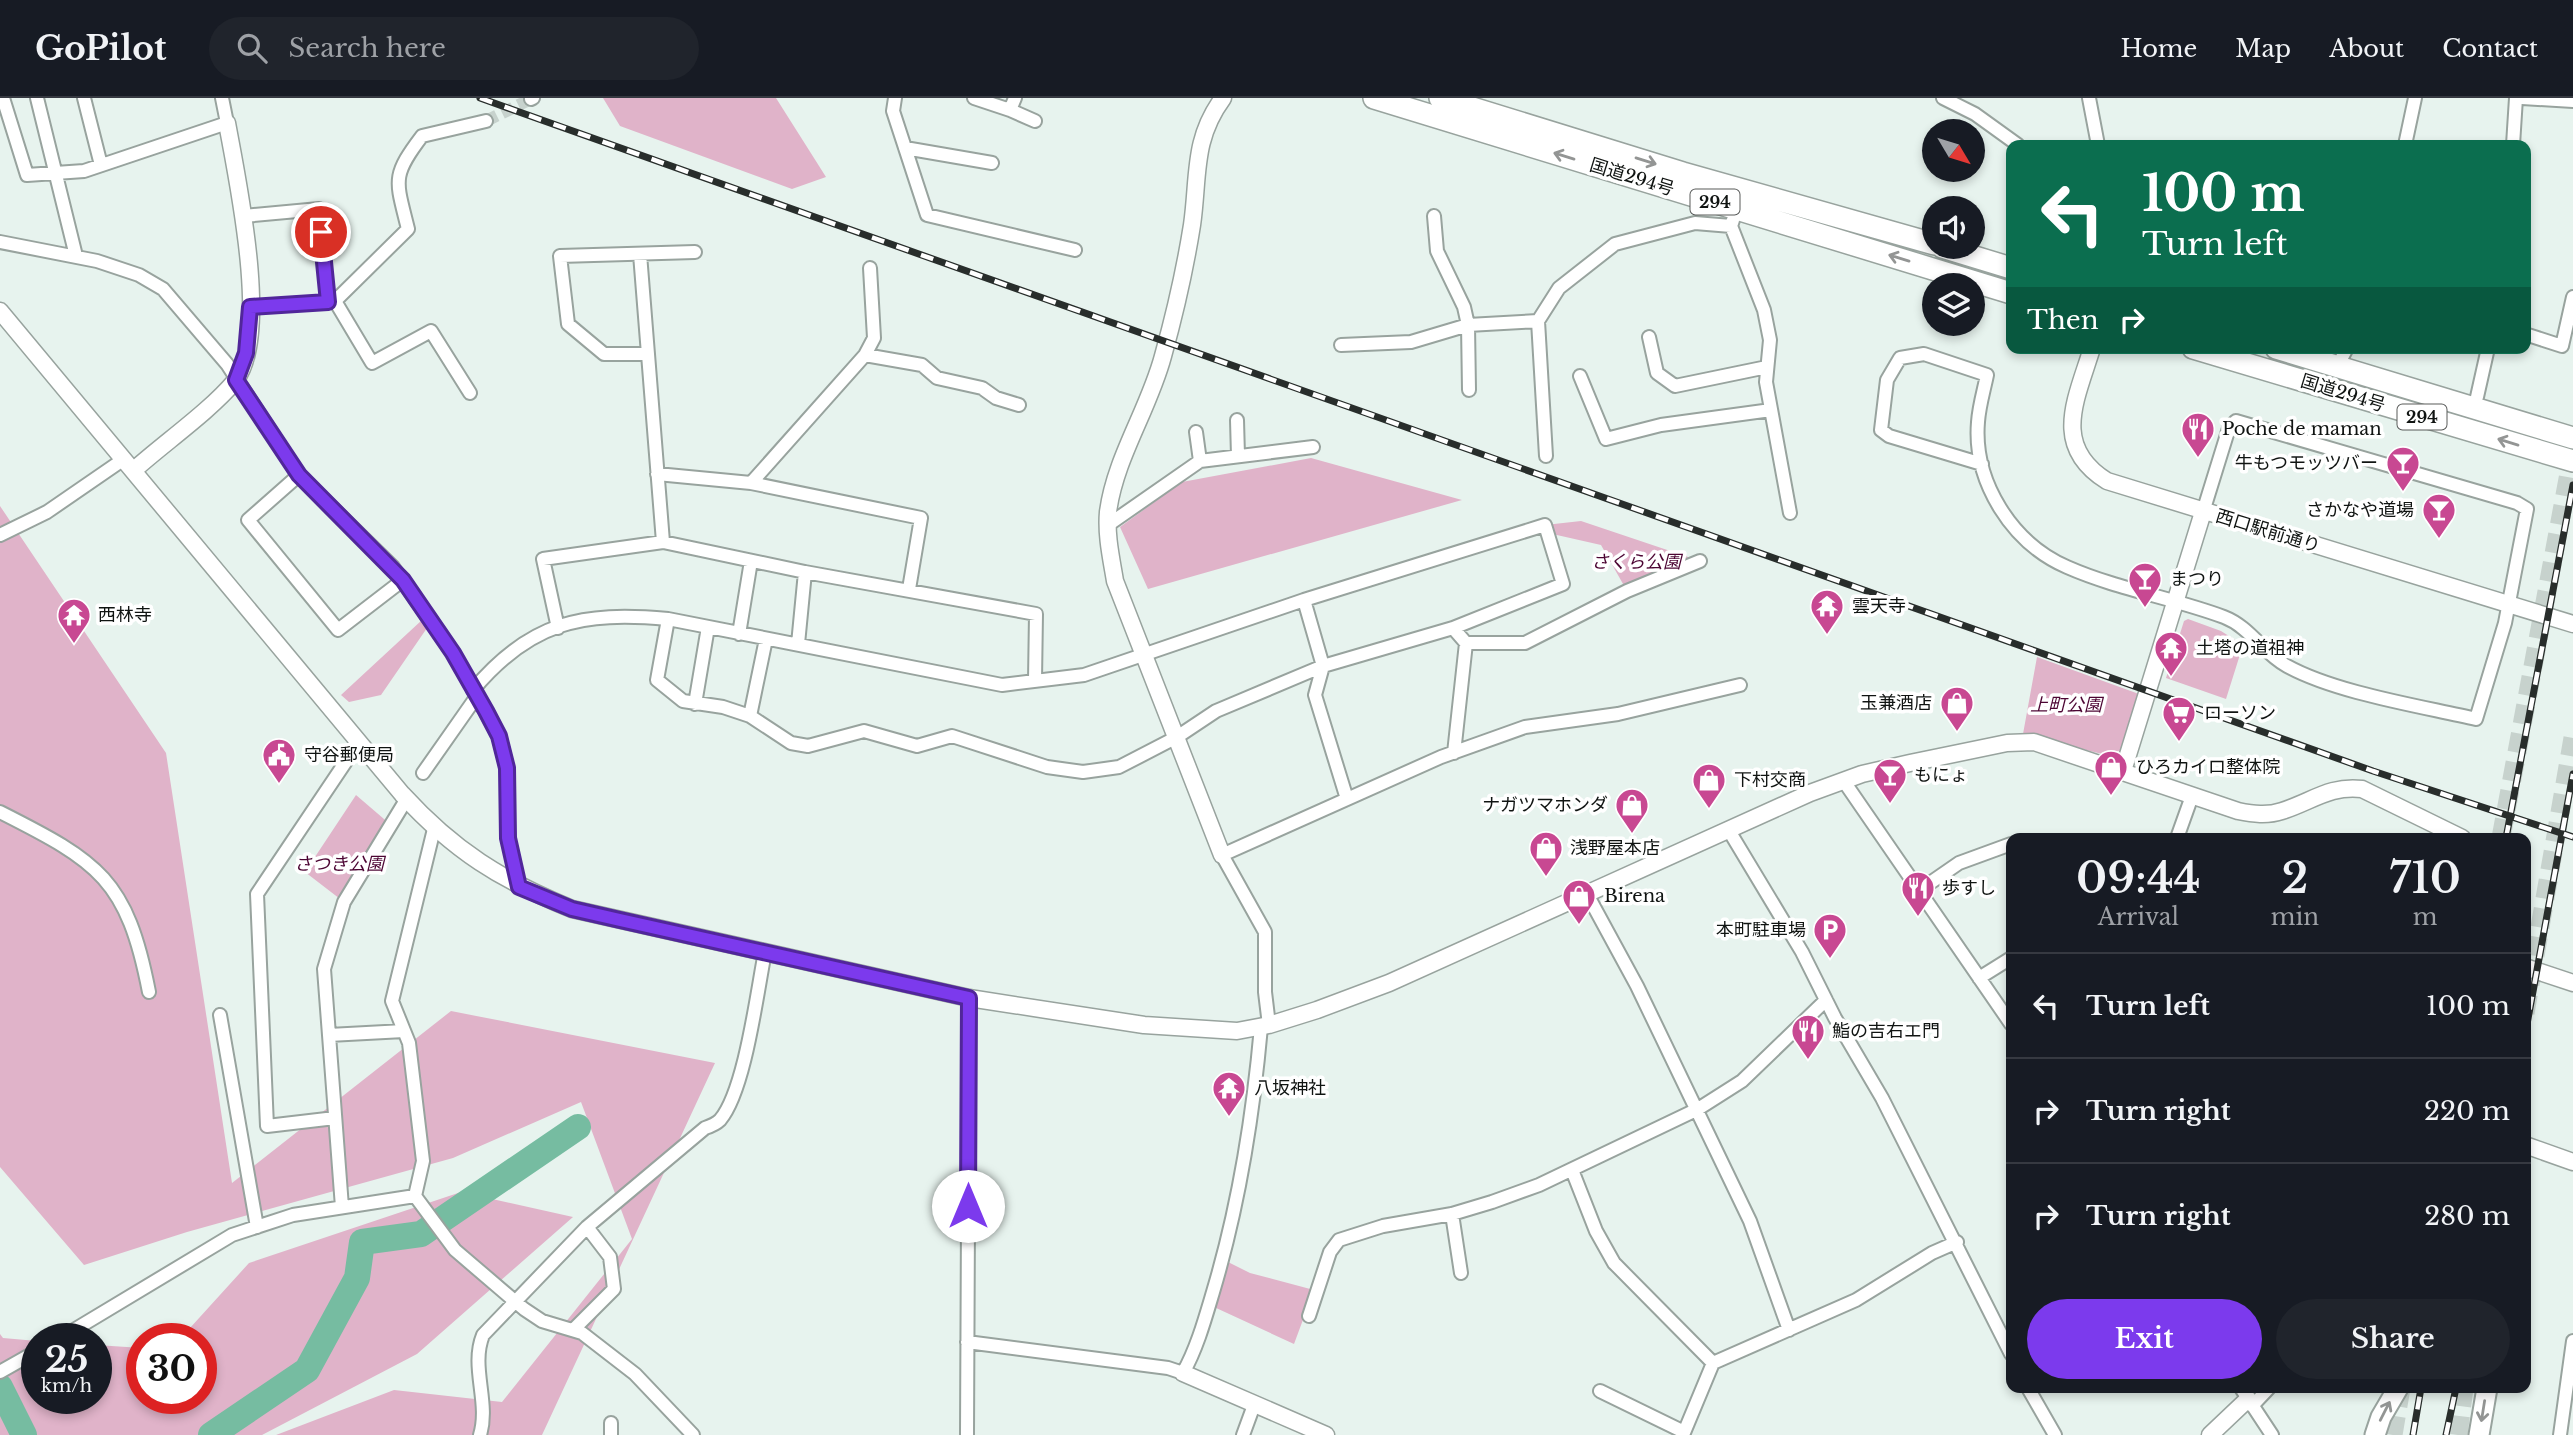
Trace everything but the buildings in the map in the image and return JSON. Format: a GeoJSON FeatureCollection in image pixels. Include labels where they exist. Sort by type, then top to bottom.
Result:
{"type":"FeatureCollection","features":[{"type":"Feature","properties":{"kind":"highway","name":"国道294号"},"geometry":{"type":"LineString","coordinates":[[1374,98],[2006,291]]}},
{"type":"Feature","properties":{"kind":"highway","name":"国道294号"},"geometry":{"type":"LineString","coordinates":[[1440,98],[1738,208],[1922,242]]}},
{"type":"Feature","properties":{"kind":"highway"},"geometry":{"type":"LineString","coordinates":[[1981,259],[2006,266]]}},
{"type":"Feature","properties":{"kind":"highway","name":"国道294号"},"geometry":{"type":"LineString","coordinates":[[2213,354],[2573,461]]}},
{"type":"Feature","properties":{"kind":"highway","name":"国道294号"},"geometry":{"type":"LineString","coordinates":[[2320,354],[2342,357],[2573,438]]}},
{"type":"Feature","properties":{"kind":"main road"},"geometry":{"type":"LineString","coordinates":[[2375,1435],[2381,1417],[2395,1393]]}},
{"type":"Feature","properties":{"kind":"main road"},"geometry":{"type":"LineString","coordinates":[[2479,1435],[2486,1393]]}},
{"type":"Feature","properties":{"kind":"street"},"geometry":{"type":"LineString","coordinates":[[3,98],[27,175],[84,171],[227,123]]}},
{"type":"Feature","properties":{"kind":"street"},"geometry":{"type":"LineString","coordinates":[[37,98],[76,256]]}},
{"type":"Feature","properties":{"kind":"street"},"geometry":{"type":"LineString","coordinates":[[84,98],[101,165]]}},
{"type":"Feature","properties":{"kind":"street"},"geometry":{"type":"LineString","coordinates":[[0,535],[47,512],[129,464],[236,380],[246,353],[250,307],[244,216],[222,98]]}},
{"type":"Feature","properties":{"kind":"street"},"geometry":{"type":"LineString","coordinates":[[895,98],[893,111],[927,215],[1075,250]]}},
{"type":"Feature","properties":{"kind":"street"},"geometry":{"type":"LineString","coordinates":[[974,98],[1012,104],[1035,121]]}},
{"type":"Feature","properties":{"kind":"street"},"geometry":{"type":"LineString","coordinates":[[1183,1373],[1208,1309],[1230,1228],[1255,1103],[1265,1026],[1265,932],[1222,855],[1115,581],[1108,526],[1118,473],[1152,394],[1169,333],[1192,224],[1203,134],[1209,117],[1223,98]]}},
{"type":"Feature","properties":{"kind":"street"},"geometry":{"type":"LineString","coordinates":[[1942,98],[1975,114],[2011,140]]}},
{"type":"Feature","properties":{"kind":"street"},"geometry":{"type":"LineString","coordinates":[[2089,98],[2097,140]]}},
{"type":"Feature","properties":{"kind":"street"},"geometry":{"type":"LineString","coordinates":[[2406,140],[2415,98]]}},
{"type":"Feature","properties":{"kind":"street"},"geometry":{"type":"LineString","coordinates":[[2513,140],[2516,98]]}},
{"type":"Feature","properties":{"kind":"street"},"geometry":{"type":"LineString","coordinates":[[2522,98],[2573,101]]}},
{"type":"Feature","properties":{"kind":"street"},"geometry":{"type":"LineString","coordinates":[[250,307],[332,302],[408,229],[397,186],[399,166],[422,136],[486,121]]}},
{"type":"Feature","properties":{"kind":"street"},"geometry":{"type":"LineString","coordinates":[[905,148],[992,163]]}},
{"type":"Feature","properties":{"kind":"street"},"geometry":{"type":"LineString","coordinates":[[1546,456],[1538,321],[1559,288],[1615,244],[1695,223],[1738,208],[1770,340],[1766,382],[1790,513]]}},
{"type":"Feature","properties":{"kind":"street"},"geometry":{"type":"LineString","coordinates":[[244,216],[319,209],[332,302],[372,363],[431,331],[470,393]]}},
{"type":"Feature","properties":{"kind":"street"},"geometry":{"type":"LineString","coordinates":[[1434,216],[1437,251],[1464,307],[1468,325],[1469,390]]}},
{"type":"Feature","properties":{"kind":"street"},"geometry":{"type":"LineString","coordinates":[[0,242],[76,256],[139,275],[163,289],[194,323],[236,380],[299,475],[403,580],[453,653],[503,748],[507,768],[508,838],[519,887]]}},
{"type":"Feature","properties":{"kind":"street"},"geometry":{"type":"LineString","coordinates":[[648,354],[604,354],[568,324],[560,256],[695,252]]}},
{"type":"Feature","properties":{"kind":"street"},"geometry":{"type":"LineString","coordinates":[[640,254],[663,542]]}},
{"type":"Feature","properties":{"kind":"street"},"geometry":{"type":"LineString","coordinates":[[751,483],[865,355],[874,338],[870,268]]}},
{"type":"Feature","properties":{"kind":"street"},"geometry":{"type":"LineString","coordinates":[[2531,336],[2562,346],[2573,297]]}},
{"type":"Feature","properties":{"kind":"street"},"geometry":{"type":"LineString","coordinates":[[0,311],[433,829],[472,859],[519,887],[572,909],[969,998],[1144,1026],[1237,1031],[1265,1026],[1356,997],[1843,780],[2007,743],[2049,746],[2192,796],[2260,815],[2279,812],[2329,790],[2345,787],[2362,789],[2452,833]]}},
{"type":"Feature","properties":{"kind":"street"},"geometry":{"type":"LineString","coordinates":[[1341,345],[1411,342],[1468,325],[1538,321]]}},
{"type":"Feature","properties":{"kind":"street"},"geometry":{"type":"LineString","coordinates":[[1649,337],[1657,373],[1675,386],[1767,367]]}},
{"type":"Feature","properties":{"kind":"street"},"geometry":{"type":"LineString","coordinates":[[1982,464],[1889,436],[1881,430],[1887,380],[1900,358],[1924,354],[1987,375],[1978,423],[1982,464],[1998,509],[2016,530],[2065,567],[2175,601],[2227,619],[2285,665],[2300,672],[2375,696],[2476,719],[2509,604],[2527,509],[2503,499],[2236,421],[2229,428],[2175,601],[2123,771]]}},
{"type":"Feature","properties":{"kind":"street","name":"西口駅前通り"},"geometry":{"type":"LineString","coordinates":[[2090,354],[2072,420],[2075,449],[2081,461],[2107,481],[2573,624]]}},
{"type":"Feature","properties":{"kind":"street"},"geometry":{"type":"LineString","coordinates":[[2477,397],[2487,354]]}},
{"type":"Feature","properties":{"kind":"street"},"geometry":{"type":"LineString","coordinates":[[865,355],[922,365],[937,377],[982,388],[996,398],[1018,405]]}},
{"type":"Feature","properties":{"kind":"street"},"geometry":{"type":"LineString","coordinates":[[1580,376],[1606,439],[1661,425],[1771,410]]}},
{"type":"Feature","properties":{"kind":"street"},"geometry":{"type":"LineString","coordinates":[[1237,420],[1238,456]]}},
{"type":"Feature","properties":{"kind":"street"},"geometry":{"type":"LineString","coordinates":[[1196,432],[1200,461]]}},
{"type":"Feature","properties":{"kind":"street"},"geometry":{"type":"LineString","coordinates":[[1108,526],[1200,461],[1313,447]]}},
{"type":"Feature","properties":{"kind":"street"},"geometry":{"type":"LineString","coordinates":[[657,474],[751,483],[920,517],[909,589]]}},
{"type":"Feature","properties":{"kind":"street"},"geometry":{"type":"LineString","coordinates":[[299,475],[248,520],[338,631],[403,580]]}},
{"type":"Feature","properties":{"kind":"street"},"geometry":{"type":"LineString","coordinates":[[423,774],[498,660],[517,646],[558,628],[597,617],[629,616],[668,620],[1002,685],[1084,675],[1304,600],[1545,525],[1563,584],[1453,628],[1323,666],[1216,710],[1177,737],[1119,767],[1083,772],[1047,767],[952,736],[917,746],[864,731],[808,747],[791,743],[750,716],[723,707],[695,705],[683,701],[657,680],[668,620]]}},
{"type":"Feature","properties":{"kind":"street"},"geometry":{"type":"LineString","coordinates":[[558,628],[543,559],[663,542],[805,572],[1036,614],[1035,680]]}},
{"type":"Feature","properties":{"kind":"street"},"geometry":{"type":"LineString","coordinates":[[739,634],[751,561]]}},
{"type":"Feature","properties":{"kind":"street"},"geometry":{"type":"LineString","coordinates":[[1466,643],[1525,643],[1627,591],[1700,561]]}},
{"type":"Feature","properties":{"kind":"street"},"geometry":{"type":"LineString","coordinates":[[799,644],[805,572]]}},
{"type":"Feature","properties":{"kind":"street"},"geometry":{"type":"LineString","coordinates":[[1304,600],[1323,666],[1315,695],[1347,799]]}},
{"type":"Feature","properties":{"kind":"street"},"geometry":{"type":"LineString","coordinates":[[695,705],[708,627]]}},
{"type":"Feature","properties":{"kind":"street"},"geometry":{"type":"LineString","coordinates":[[1453,628],[1466,643],[1454,753]]}},
{"type":"Feature","properties":{"kind":"street"},"geometry":{"type":"LineString","coordinates":[[750,716],[766,639]]}},
{"type":"Feature","properties":{"kind":"street"},"geometry":{"type":"LineString","coordinates":[[1222,855],[1454,753],[1525,727],[1618,713],[1740,685]]}},
{"type":"Feature","properties":{"kind":"street"},"geometry":{"type":"LineString","coordinates":[[335,1118],[267,1126],[257,894],[359,742]]}},
{"type":"Feature","properties":{"kind":"street"},"geometry":{"type":"LineString","coordinates":[[1843,780],[1917,892],[2006,1017]]}},
{"type":"Feature","properties":{"kind":"street"},"geometry":{"type":"LineString","coordinates":[[2179,833],[2192,796]]}},
{"type":"Feature","properties":{"kind":"street"},"geometry":{"type":"LineString","coordinates":[[342,1207],[324,969],[344,902],[406,800]]}},
{"type":"Feature","properties":{"kind":"street"},"geometry":{"type":"LineString","coordinates":[[0,812],[61,842],[99,870],[122,903],[140,946],[149,992]]}},
{"type":"Feature","properties":{"kind":"street"},"geometry":{"type":"LineString","coordinates":[[433,829],[392,1001],[409,1043],[423,1161],[415,1196],[455,1250],[542,1321],[582,1333],[635,1374],[693,1435]]}},
{"type":"Feature","properties":{"kind":"street"},"geometry":{"type":"LineString","coordinates":[[1728,829],[1802,952],[1957,1242],[2006,1345]]}},
{"type":"Feature","properties":{"kind":"street"},"geometry":{"type":"LineString","coordinates":[[1917,892],[1959,863],[2006,846]]}},
{"type":"Feature","properties":{"kind":"street"},"geometry":{"type":"LineString","coordinates":[[1587,894],[1637,986],[1751,1221],[1789,1330]]}},
{"type":"Feature","properties":{"kind":"street"},"geometry":{"type":"LineString","coordinates":[[480,1435],[485,1408],[477,1354],[487,1329],[587,1227],[705,1128],[718,1123],[730,1104],[738,1079],[765,951]]}},
{"type":"Feature","properties":{"kind":"street"},"geometry":{"type":"LineString","coordinates":[[1979,978],[2006,961]]}},
{"type":"Feature","properties":{"kind":"street"},"geometry":{"type":"LineString","coordinates":[[2531,969],[2573,983]]}},
{"type":"Feature","properties":{"kind":"street"},"geometry":{"type":"LineString","coordinates":[[967,1435],[969,998]]}},
{"type":"Feature","properties":{"kind":"street"},"geometry":{"type":"LineString","coordinates":[[1309,1316],[1330,1252],[1339,1240],[1383,1226],[1452,1214],[1492,1202],[1572,1170],[1698,1109],[1742,1081],[1826,1000]]}},
{"type":"Feature","properties":{"kind":"street"},"geometry":{"type":"LineString","coordinates":[[220,1015],[257,1227]]}},
{"type":"Feature","properties":{"kind":"street"},"geometry":{"type":"LineString","coordinates":[[329,1035],[404,1031]]}},
{"type":"Feature","properties":{"kind":"street"},"geometry":{"type":"LineString","coordinates":[[2531,1147],[2573,1162]]}},
{"type":"Feature","properties":{"kind":"street"},"geometry":{"type":"LineString","coordinates":[[1572,1170],[1596,1231],[1614,1263],[1713,1363]]}},
{"type":"Feature","properties":{"kind":"street"},"geometry":{"type":"LineString","coordinates":[[85,1323],[232,1236],[293,1215],[415,1196]]}},
{"type":"Feature","properties":{"kind":"street"},"geometry":{"type":"LineString","coordinates":[[1452,1214],[1461,1273]]}},
{"type":"Feature","properties":{"kind":"street"},"geometry":{"type":"LineString","coordinates":[[573,1330],[614,1289],[610,1257],[587,1227]]}},
{"type":"Feature","properties":{"kind":"street"},"geometry":{"type":"LineString","coordinates":[[1600,1391],[1684,1433],[1713,1363],[1856,1300],[1932,1253],[1957,1242]]}},
{"type":"Feature","properties":{"kind":"street"},"geometry":{"type":"LineString","coordinates":[[2560,1435],[2573,1341]]}},
{"type":"Feature","properties":{"kind":"street"},"geometry":{"type":"LineString","coordinates":[[967,1342],[1168,1368],[1326,1435]]}},
{"type":"Feature","properties":{"kind":"street"},"geometry":{"type":"LineString","coordinates":[[0,1373],[21,1361]]}},
{"type":"Feature","properties":{"kind":"street"},"geometry":{"type":"LineString","coordinates":[[2031,1393],[2055,1435]]}},
{"type":"Feature","properties":{"kind":"street"},"geometry":{"type":"LineString","coordinates":[[2210,1435],[2247,1398],[2272,1435]]}},
{"type":"Feature","properties":{"kind":"street"},"geometry":{"type":"LineString","coordinates":[[1243,1435],[1254,1405]]}},
{"type":"Feature","properties":{"kind":"green space"},"geometry":{"type":"Polygon","coordinates":[[[603,98],[776,98],[826,177],[792,189],[620,126],[603,98]]]}},
{"type":"Feature","properties":{"kind":"green space"},"geometry":{"type":"Polygon","coordinates":[[[1311,458],[1462,500],[1148,589],[1120,527],[1182,482],[1311,458]]]}},
{"type":"Feature","properties":{"kind":"green space"},"geometry":{"type":"Polygon","coordinates":[[[0,506],[166,753],[232,1183],[451,1011],[715,1063],[542,1435],[276,1435],[394,1390],[502,1402],[632,1239],[581,1102],[453,1158],[187,1232],[84,1265],[0,1167],[0,506]]]}},
{"type":"Feature","properties":{"kind":"green space","name":"さくら公園"},"geometry":{"type":"Polygon","coordinates":[[[1581,521],[1700,561],[1627,591],[1601,545],[1548,533],[1545,525],[1581,521]]]}},
{"type":"Feature","properties":{"kind":"green space"},"geometry":{"type":"Polygon","coordinates":[[[2188,619],[2221,631],[2243,645],[2226,699],[2166,678],[2184,621],[2188,619]]]}},
{"type":"Feature","properties":{"kind":"green space"},"geometry":{"type":"Polygon","coordinates":[[[422,620],[427,628],[381,695],[349,702],[341,695],[422,620]]]}},
{"type":"Feature","properties":{"kind":"green space","name":"上町公園"},"geometry":{"type":"Polygon","coordinates":[[[2037,657],[2139,694],[2122,750],[2106,755],[2023,734],[2037,657]]]}},
{"type":"Feature","properties":{"kind":"green space","name":"さつき公園"},"geometry":{"type":"Polygon","coordinates":[[[356,795],[391,825],[344,902],[305,872],[356,795]]]}},
{"type":"Feature","properties":{"kind":"green space"},"geometry":{"type":"Polygon","coordinates":[[[461,1192],[573,1217],[417,1354],[262,1435],[0,1435],[0,1334],[3,1338],[21,1340],[21,1414],[112,1414],[112,1346],[126,1347],[126,1414],[217,1414],[217,1323],[195,1323],[249,1263],[461,1192]]]}},
{"type":"Feature","properties":{"kind":"green space"},"geometry":{"type":"Polygon","coordinates":[[[1228,1262],[1250,1273],[1314,1290],[1294,1344],[1214,1307],[1228,1262]]]}},
{"type":"Feature","properties":{"kind":"waterway"},"geometry":{"type":"LineString","coordinates":[[211,1435],[307,1370],[357,1278],[362,1242],[421,1234],[578,1127]]}},
{"type":"Feature","properties":{"kind":"waterway"},"geometry":{"type":"LineString","coordinates":[[0,1387],[24,1435]]}},
{"type":"Feature","properties":{"kind":"tunnel"},"geometry":{"type":"LineString","coordinates":[[486,121],[531,99]]}},
{"type":"Feature","properties":{"kind":"tunnel"},"geometry":{"type":"LineString","coordinates":[[2502,833],[2573,452]]}},
{"type":"Feature","properties":{"kind":"tunnel"},"geometry":{"type":"LineString","coordinates":[[2531,979],[2573,738]]}},
{"type":"Feature","properties":{"kind":"tunnel"},"geometry":{"type":"LineString","coordinates":[[2393,1435],[2400,1393]]}},
{"type":"Feature","properties":{"kind":"tunnel"},"geometry":{"type":"LineString","coordinates":[[2458,1435],[2463,1393]]}},
{"type":"Feature","properties":{"kind":"railway"},"geometry":{"type":"LineString","coordinates":[[480,98],[2373,771],[2573,837]]}},
{"type":"Feature","properties":{"kind":"railway"},"geometry":{"type":"LineString","coordinates":[[2507,833],[2573,485]]}},
{"type":"Feature","properties":{"kind":"railway"},"geometry":{"type":"LineString","coordinates":[[2531,1002],[2573,774]]}},
{"type":"Feature","properties":{"kind":"railway"},"geometry":{"type":"LineString","coordinates":[[2413,1435],[2420,1393]]}},
{"type":"Feature","properties":{"kind":"railway"},"geometry":{"type":"LineString","coordinates":[[2446,1435],[2455,1393]]}},
{"type":"Feature","properties":{"kind":"place","name":"Poche de maman"},"geometry":{"type":"Point","coordinates":[2198,459]}},
{"type":"Feature","properties":{"kind":"place","name":"牛もつモッツバー"},"geometry":{"type":"Point","coordinates":[2403,493]}},
{"type":"Feature","properties":{"kind":"place","name":"さかなや道場"},"geometry":{"type":"Point","coordinates":[2439,540]}},
{"type":"Feature","properties":{"kind":"place","name":"まつり"},"geometry":{"type":"Point","coordinates":[2145,609]}},
{"type":"Feature","properties":{"kind":"place","name":"雲天寺"},"geometry":{"type":"Point","coordinates":[1827,636]}},
{"type":"Feature","properties":{"kind":"place","name":"西林寺"},"geometry":{"type":"Point","coordinates":[74,645]}},
{"type":"Feature","properties":{"kind":"place","name":"土塔の道祖神"},"geometry":{"type":"Point","coordinates":[2171,678]}},
{"type":"Feature","properties":{"kind":"place","name":"玉兼酒店"},"geometry":{"type":"Point","coordinates":[1957,733]}},
{"type":"Feature","properties":{"kind":"place","name":"ローソン"},"geometry":{"type":"Point","coordinates":[2179,743]}},
{"type":"Feature","properties":{"kind":"place","name":"守谷郵便局"},"geometry":{"type":"Point","coordinates":[279,785]}},
{"type":"Feature","properties":{"kind":"place","name":"ひろカイロ整体院"},"geometry":{"type":"Point","coordinates":[2111,797]}},
{"type":"Feature","properties":{"kind":"place","name":"もにょ"},"geometry":{"type":"Point","coordinates":[1890,805]}},
{"type":"Feature","properties":{"kind":"place","name":"下村交商"},"geometry":{"type":"Point","coordinates":[1709,810]}},
{"type":"Feature","properties":{"kind":"place","name":"ナガツマホンダ"},"geometry":{"type":"Point","coordinates":[1632,835]}},
{"type":"Feature","properties":{"kind":"place","name":"浅野屋本店"},"geometry":{"type":"Point","coordinates":[1546,878]}},
{"type":"Feature","properties":{"kind":"place","name":"歩すし"},"geometry":{"type":"Point","coordinates":[1918,918]}},
{"type":"Feature","properties":{"kind":"place","name":"Birena"},"geometry":{"type":"Point","coordinates":[1579,926]}},
{"type":"Feature","properties":{"kind":"place","name":"本町駐車場"},"geometry":{"type":"Point","coordinates":[1830,960]}},
{"type":"Feature","properties":{"kind":"place","name":"鮨の吉右エ門"},"geometry":{"type":"Point","coordinates":[1808,1061]}},
{"type":"Feature","properties":{"kind":"place","name":"八坂神社"},"geometry":{"type":"Point","coordinates":[1229,1118]}},
{"type":"Feature","properties":{"kind":"route"},"geometry":{"type":"LineString","coordinates":[[321,232],[328,302],[250,307],[246,353],[236,380],[299,475],[403,580],[453,653],[486,711],[499,736],[507,768],[508,838],[519,887],[572,909],[969,998],[968,1206]]}}]}
